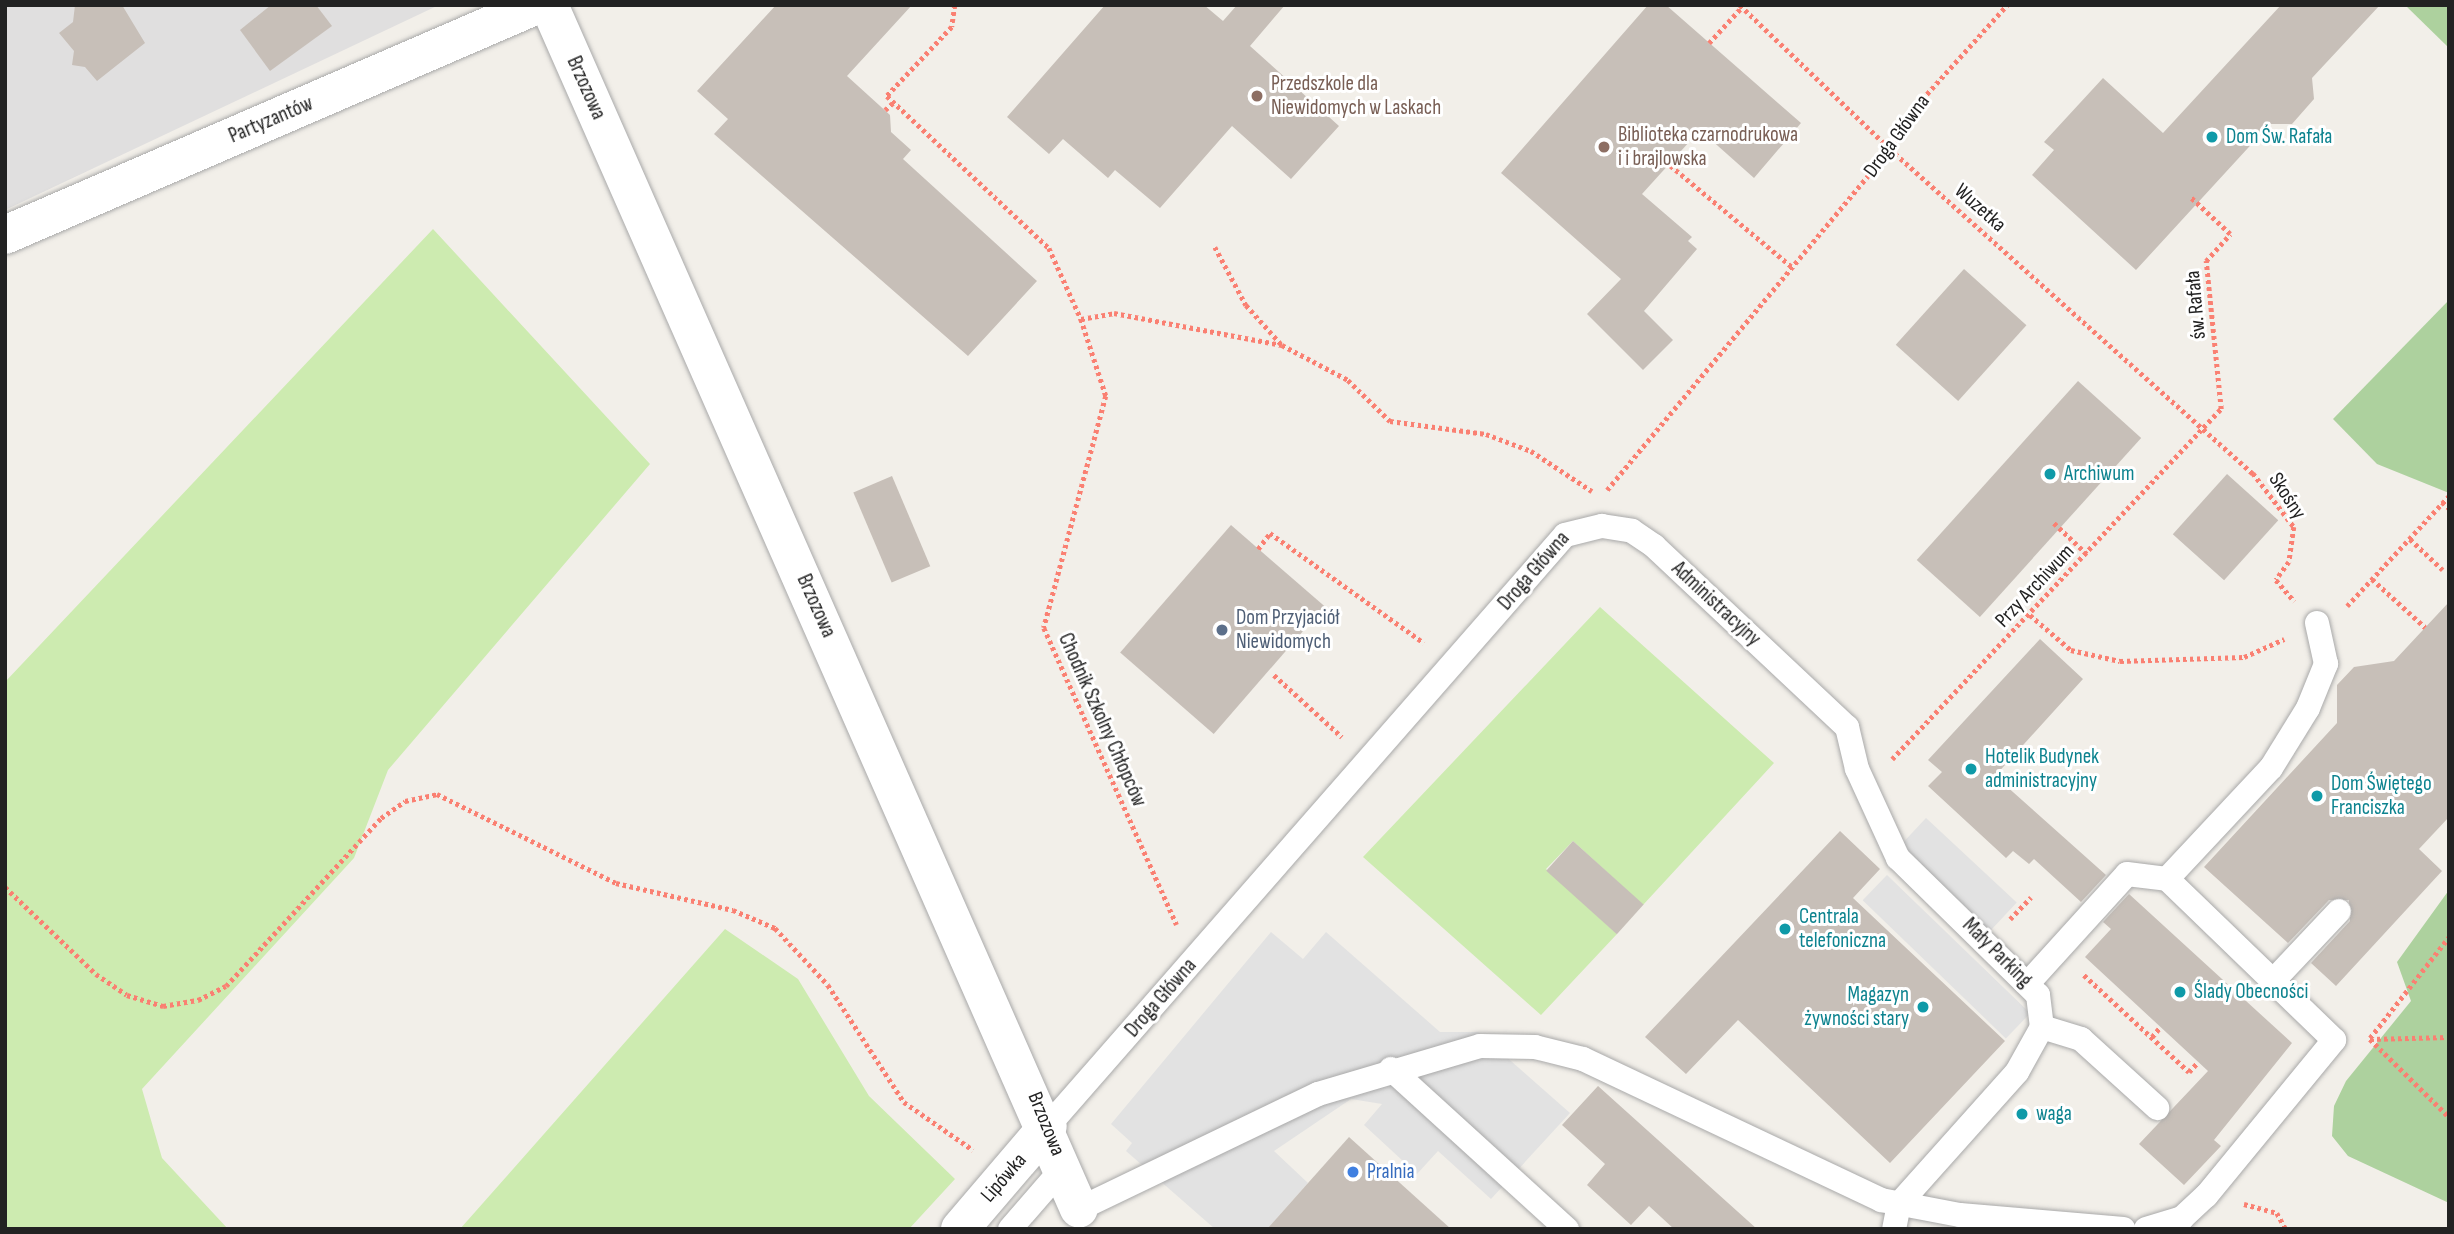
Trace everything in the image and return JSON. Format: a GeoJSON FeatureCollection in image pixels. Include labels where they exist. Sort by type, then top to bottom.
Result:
{"type":"FeatureCollection","features":[{"type":"Feature","properties":{"kind":"street","name":"Partyzantów"},"geometry":{"type":"LineString","coordinates":[[5,235],[537,5]]}},
{"type":"Feature","properties":{"kind":"street","name":"Brzozowa"},"geometry":{"type":"LineString","coordinates":[[549,5],[1048,1126],[1079,1209]]}},
{"type":"Feature","properties":{"kind":"street","name":"Lipówka"},"geometry":{"type":"LineString","coordinates":[[960,1229],[1048,1126]]}},
{"type":"Feature","properties":{"kind":"lane","name":"Administracyjny"},"geometry":{"type":"LineString","coordinates":[[1565,535],[1602,526],[1632,531],[1654,546],[1847,727]]}},
{"type":"Feature","properties":{"kind":"lane","name":"Droga Główna"},"geometry":{"type":"LineString","coordinates":[[1048,1126],[1565,535]]}},
{"type":"Feature","properties":{"kind":"lane"},"geometry":{"type":"LineString","coordinates":[[2167,879],[2271,768],[2308,708],[2326,664],[2317,623]]}},
{"type":"Feature","properties":{"kind":"lane","name":"Mały Parking"},"geometry":{"type":"LineString","coordinates":[[1847,727],[1857,769],[1898,858],[2030,981],[2042,1027]]}},
{"type":"Feature","properties":{"kind":"lane"},"geometry":{"type":"LineString","coordinates":[[2030,981],[2127,874],[2167,879],[2334,1040],[2206,1196],[2182,1219],[2146,1229]]}},
{"type":"Feature","properties":{"kind":"lane"},"geometry":{"type":"LineString","coordinates":[[2273,981],[2339,911]]}},
{"type":"Feature","properties":{"kind":"lane"},"geometry":{"type":"LineString","coordinates":[[1894,1229],[1899,1205],[2017,1072],[2042,1027],[2081,1039],[2157,1108]]}},
{"type":"Feature","properties":{"kind":"lane"},"geometry":{"type":"LineString","coordinates":[[1079,1209],[1318,1094],[1391,1069],[1480,1046],[1535,1047],[1583,1059],[1860,1194],[1899,1205],[2123,1229]]}},
{"type":"Feature","properties":{"kind":"lane"},"geometry":{"type":"LineString","coordinates":[[1391,1069],[1567,1229]]}},
{"type":"Feature","properties":{"kind":"lane"},"geometry":{"type":"LineString","coordinates":[[1010,1229],[1063,1168]]}},
{"type":"Feature","properties":{"kind":"path"},"geometry":{"type":"LineString","coordinates":[[885,110],[894,102],[887,96],[952,27],[955,5]]}},
{"type":"Feature","properties":{"kind":"path","name":"Droga Główna"},"geometry":{"type":"LineString","coordinates":[[1282,345],[1348,380],[1390,421],[1486,434],[1531,451],[1602,496],[1891,149],[1908,115],[2007,5]]}},
{"type":"Feature","properties":{"kind":"path"},"geometry":{"type":"LineString","coordinates":[[1709,43],[1741,6]]}},
{"type":"Feature","properties":{"kind":"path","name":"Wuzetka"},"geometry":{"type":"LineString","coordinates":[[1741,6],[1891,149],[2204,429]]}},
{"type":"Feature","properties":{"kind":"path","name":"Chodnik Szkolny Chłopców"},"geometry":{"type":"LineString","coordinates":[[894,102],[1049,248],[1081,319],[1107,396],[1044,628],[1194,961]]}},
{"type":"Feature","properties":{"kind":"path"},"geometry":{"type":"LineString","coordinates":[[1665,161],[1792,267]]}},
{"type":"Feature","properties":{"kind":"path","name":"św. Rafała"},"geometry":{"type":"LineString","coordinates":[[2190,197],[2230,234],[2206,261],[2221,410],[2204,429]]}},
{"type":"Feature","properties":{"kind":"path"},"geometry":{"type":"LineString","coordinates":[[1215,247],[1246,305],[1282,345]]}},
{"type":"Feature","properties":{"kind":"path"},"geometry":{"type":"LineString","coordinates":[[1081,319],[1114,313],[1282,345]]}},
{"type":"Feature","properties":{"kind":"path","name":"Przy Archiwum"},"geometry":{"type":"LineString","coordinates":[[1888,764],[2204,429]]}},
{"type":"Feature","properties":{"kind":"path","name":"Skośny"},"geometry":{"type":"LineString","coordinates":[[2204,429],[2253,473],[2294,527],[2289,562],[2276,580],[2317,623]]}},
{"type":"Feature","properties":{"kind":"path"},"geometry":{"type":"LineString","coordinates":[[2425,627],[2372,579],[2449,496]]}},
{"type":"Feature","properties":{"kind":"path"},"geometry":{"type":"LineString","coordinates":[[2442,502],[2449,508]]}},
{"type":"Feature","properties":{"kind":"path"},"geometry":{"type":"LineString","coordinates":[[2054,523],[2087,554]]}},
{"type":"Feature","properties":{"kind":"path"},"geometry":{"type":"LineString","coordinates":[[1258,549],[1270,533],[1452,666]]}},
{"type":"Feature","properties":{"kind":"path"},"geometry":{"type":"LineString","coordinates":[[2410,539],[2442,570]]}},
{"type":"Feature","properties":{"kind":"path"},"geometry":{"type":"LineString","coordinates":[[2030,615],[2071,650],[2120,661],[2244,657],[2317,623]]}},
{"type":"Feature","properties":{"kind":"path"},"geometry":{"type":"LineString","coordinates":[[1274,675],[1369,761]]}},
{"type":"Feature","properties":{"kind":"path"},"geometry":{"type":"LineString","coordinates":[[5,887],[96,974],[127,995],[163,1006],[198,1000],[226,986],[381,818],[405,801],[437,794],[616,883],[733,910],[775,928],[828,985],[904,1102],[1010,1171]]}},
{"type":"Feature","properties":{"kind":"path"},"geometry":{"type":"LineString","coordinates":[[2370,1039],[2449,937]]}},
{"type":"Feature","properties":{"kind":"path"},"geometry":{"type":"LineString","coordinates":[[2058,951],[2189,1072],[2198,1062]]}},
{"type":"Feature","properties":{"kind":"path"},"geometry":{"type":"LineString","coordinates":[[2152,1037],[2160,1027]]}},
{"type":"Feature","properties":{"kind":"path"},"geometry":{"type":"LineString","coordinates":[[2334,1040],[2449,1037]]}},
{"type":"Feature","properties":{"kind":"path"},"geometry":{"type":"LineString","coordinates":[[2370,1039],[2449,1117]]}},
{"type":"Feature","properties":{"kind":"path"},"geometry":{"type":"LineString","coordinates":[[2206,1196],[2277,1213],[2286,1229]]}},
{"type":"Feature","properties":{"kind":"shaded area"},"geometry":{"type":"Polygon","coordinates":[[[5,5],[439,5],[5,210],[5,5]]]}},
{"type":"Feature","properties":{"kind":"shaded area"},"geometry":{"type":"Polygon","coordinates":[[[1926,818],[2017,903],[1989,932],[1899,847],[1926,818]]]}},
{"type":"Feature","properties":{"kind":"shaded area"},"geometry":{"type":"Polygon","coordinates":[[[1887,875],[2030,1013],[2006,1038],[1863,900],[1887,875]]]}},
{"type":"Feature","properties":{"kind":"shaded area"},"geometry":{"type":"Polygon","coordinates":[[[1271,932],[1303,959],[1326,932],[1440,1032],[1478,1032],[1570,1113],[1491,1199],[1438,1151],[1417,1174],[1364,1125],[1382,1104],[1351,1099],[1274,1151],[1308,1183],[1267,1229],[1215,1229],[1126,1151],[1132,1143],[1111,1124],[1271,932]]]}},
{"type":"Feature","properties":{"kind":"green space"},"geometry":{"type":"Polygon","coordinates":[[[2405,5],[2449,5],[2449,48],[2405,5]]]}},
{"type":"Feature","properties":{"kind":"green space"},"geometry":{"type":"Polygon","coordinates":[[[433,229],[650,464],[388,770],[354,858],[142,1089],[162,1158],[228,1229],[5,1229],[5,682],[433,229]]]}},
{"type":"Feature","properties":{"kind":"green space"},"geometry":{"type":"Polygon","coordinates":[[[2449,300],[2449,493],[2377,464],[2333,419],[2449,300]]]}},
{"type":"Feature","properties":{"kind":"green space"},"geometry":{"type":"Polygon","coordinates":[[[1600,607],[1774,763],[1643,905],[1573,841],[1546,869],[1617,934],[1541,1015],[1363,857],[1600,607]]]}},
{"type":"Feature","properties":{"kind":"green space"},"geometry":{"type":"Polygon","coordinates":[[[2449,890],[2449,1203],[2348,1156],[2332,1136],[2334,1106],[2346,1081],[2411,1001],[2397,962],[2449,890]]]}},
{"type":"Feature","properties":{"kind":"green space"},"geometry":{"type":"Polygon","coordinates":[[[725,929],[798,979],[869,1096],[955,1179],[909,1229],[460,1229],[725,929]]]}},
{"type":"Feature","properties":{"kind":"building"},"geometry":{"type":"Polygon","coordinates":[[[75,5],[122,5],[145,43],[97,81],[85,67],[72,65],[74,51],[59,33],[73,22],[75,5]]]}},
{"type":"Feature","properties":{"kind":"building"},"geometry":{"type":"Polygon","coordinates":[[[271,5],[316,5],[332,26],[270,71],[240,30],[271,5]]]}},
{"type":"Feature","properties":{"kind":"building"},"geometry":{"type":"Polygon","coordinates":[[[776,5],[912,5],[847,76],[890,115],[891,132],[911,150],[903,159],[1037,281],[968,356],[714,134],[728,119],[697,91],[776,5]]]}},
{"type":"Feature","properties":{"kind":"building"},"geometry":{"type":"Polygon","coordinates":[[[1105,5],[1204,5],[1223,21],[1237,5],[1285,5],[1250,46],[1339,126],[1291,179],[1232,126],[1160,208],[1115,170],[1108,178],[1063,139],[1049,154],[1007,117],[1105,5]]]}},
{"type":"Feature","properties":{"kind":"building","name":"Biblioteka czarnodrukowa i i brajlowska"},"geometry":{"type":"Polygon","coordinates":[[[1648,5],[1666,5],[1801,123],[1754,178],[1700,130],[1642,194],[1692,237],[1688,241],[1697,249],[1644,311],[1673,340],[1643,370],[1587,314],[1621,279],[1501,173],[1648,5]]]}},
{"type":"Feature","properties":{"kind":"building","name":"Dom Św. Rafała"},"geometry":{"type":"Polygon","coordinates":[[[2281,5],[2380,5],[2312,78],[2314,99],[2292,124],[2270,124],[2136,270],[2032,175],[2054,150],[2044,142],[2103,78],[2163,133],[2281,5]]]}},
{"type":"Feature","properties":{"kind":"building"},"geometry":{"type":"Polygon","coordinates":[[[1964,269],[2026,325],[1958,401],[1896,345],[1964,269]]]}},
{"type":"Feature","properties":{"kind":"building","name":"Archiwum"},"geometry":{"type":"Polygon","coordinates":[[[2078,381],[2141,438],[1980,617],[1917,560],[2078,381]]]}},
{"type":"Feature","properties":{"kind":"building"},"geometry":{"type":"Polygon","coordinates":[[[2227,474],[2278,520],[2224,580],[2173,534],[2227,474]]]}},
{"type":"Feature","properties":{"kind":"building"},"geometry":{"type":"Polygon","coordinates":[[[892,476],[930,566],[892,583],[853,492],[892,476]]]}},
{"type":"Feature","properties":{"kind":"building","name":"Dom Przyjaciół Niewidomych"},"geometry":{"type":"Polygon","coordinates":[[[1231,525],[1325,606],[1214,734],[1120,653],[1231,525]]]}},
{"type":"Feature","properties":{"kind":"building","name":"Dom Świętego Franciszka"},"geometry":{"type":"Polygon","coordinates":[[[2449,602],[2449,817],[2419,849],[2442,871],[2336,986],[2311,963],[2350,921],[2349,900],[2329,900],[2288,943],[2204,867],[2337,723],[2337,685],[2354,667],[2394,661],[2449,602]]]}},
{"type":"Feature","properties":{"kind":"building","name":"Hotelik Budynek administracyjny"},"geometry":{"type":"Polygon","coordinates":[[[2040,639],[2083,679],[1995,776],[2106,875],[2081,902],[2034,859],[2029,864],[2013,851],[2006,858],[1928,786],[1942,772],[1928,760],[2040,639]]]}},
{"type":"Feature","properties":{"kind":"building"},"geometry":{"type":"Polygon","coordinates":[[[1840,831],[1880,869],[1853,898],[2005,1041],[1890,1163],[1738,1020],[1686,1074],[1645,1037],[1840,831]]]}},
{"type":"Feature","properties":{"kind":"building"},"geometry":{"type":"Polygon","coordinates":[[[1573,841],[1644,905],[1617,934],[1546,871],[1573,841]]]}},
{"type":"Feature","properties":{"kind":"building","name":"Ślady Obecności"},"geometry":{"type":"Polygon","coordinates":[[[2129,894],[2292,1043],[2214,1140],[2221,1146],[2184,1185],[2139,1144],[2208,1071],[2085,957],[2111,929],[2103,922],[2129,894]]]}},
{"type":"Feature","properties":{"kind":"building"},"geometry":{"type":"Polygon","coordinates":[[[1598,1086],[1757,1229],[1674,1229],[1649,1206],[1631,1225],[1587,1185],[1605,1164],[1562,1125],[1598,1086]]]}},
{"type":"Feature","properties":{"kind":"building","name":"Pralnia"},"geometry":{"type":"Polygon","coordinates":[[[1349,1137],[1451,1229],[1267,1229],[1349,1137]]]}},
{"type":"Feature","properties":{"kind":"place","name":"Przedszkole dla Niewidomych w Laskach"},"geometry":{"type":"Point","coordinates":[1257,96]}},
{"type":"Feature","properties":{"kind":"place","name":"Dom Św. Rafała"},"geometry":{"type":"Point","coordinates":[2212,137]}},
{"type":"Feature","properties":{"kind":"place","name":"Biblioteka czarnodrukowa i i brajlowska"},"geometry":{"type":"Point","coordinates":[1604,147]}},
{"type":"Feature","properties":{"kind":"place","name":"Archiwum"},"geometry":{"type":"Point","coordinates":[2050,474]}},
{"type":"Feature","properties":{"kind":"place","name":"Dom Przyjaciół Niewidomych"},"geometry":{"type":"Point","coordinates":[1222,630]}},
{"type":"Feature","properties":{"kind":"place","name":"Hotelik Budynek administracyjny"},"geometry":{"type":"Point","coordinates":[1971,769]}},
{"type":"Feature","properties":{"kind":"place","name":"Dom Świętego Franciszka"},"geometry":{"type":"Point","coordinates":[2317,796]}},
{"type":"Feature","properties":{"kind":"place","name":"Centrala telefoniczna"},"geometry":{"type":"Point","coordinates":[1785,929]}},
{"type":"Feature","properties":{"kind":"place","name":"Ślady Obecności"},"geometry":{"type":"Point","coordinates":[2180,992]}},
{"type":"Feature","properties":{"kind":"place","name":"Magazyn żywności stary"},"geometry":{"type":"Point","coordinates":[1923,1007]}},
{"type":"Feature","properties":{"kind":"place","name":"waga"},"geometry":{"type":"Point","coordinates":[2022,1114]}},
{"type":"Feature","properties":{"kind":"place","name":"Pralnia"},"geometry":{"type":"Point","coordinates":[1353,1172]}}]}
